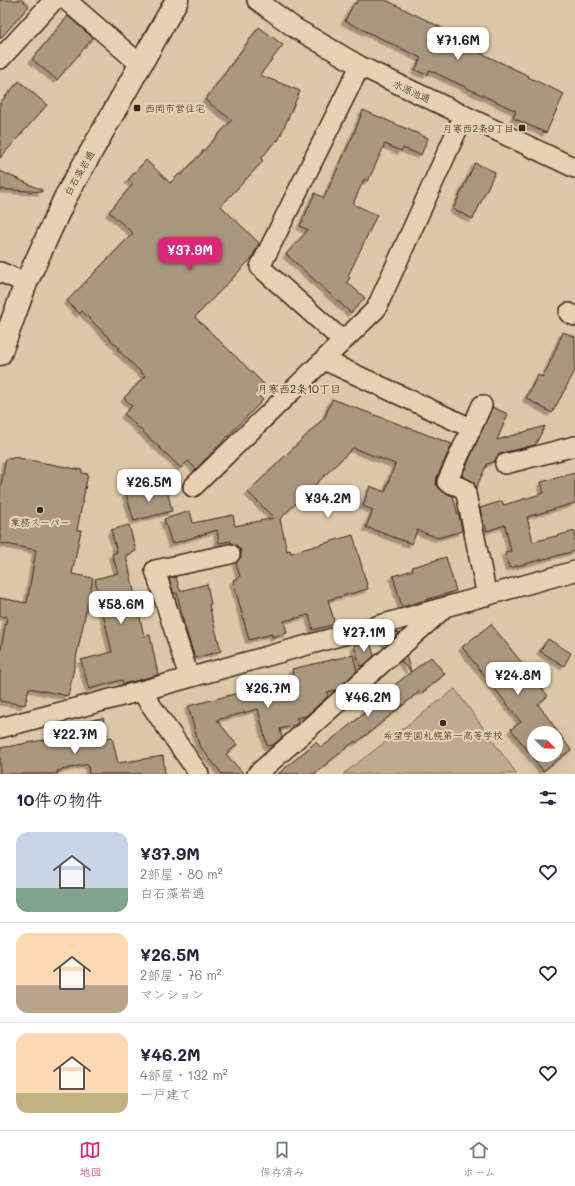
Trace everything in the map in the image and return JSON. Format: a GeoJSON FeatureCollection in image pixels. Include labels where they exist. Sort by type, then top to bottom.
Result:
{"type":"FeatureCollection","features":[{"type":"Feature","properties":{"kind":"main road","name":"白石藻岩通"},"geometry":{"type":"LineString","coordinates":[[0,354],[26,283],[65,198],[177,0]]}},
{"type":"Feature","properties":{"kind":"street"},"geometry":{"type":"LineString","coordinates":[[0,59],[54,0]]}},
{"type":"Feature","properties":{"kind":"street"},"geometry":{"type":"LineString","coordinates":[[66,0],[141,65]]}},
{"type":"Feature","properties":{"kind":"street","name":"水源池通"},"geometry":{"type":"LineString","coordinates":[[257,0],[294,28],[360,66],[575,168]]}},
{"type":"Feature","properties":{"kind":"street"},"geometry":{"type":"LineString","coordinates":[[343,341],[260,267],[360,66]]}},
{"type":"Feature","properties":{"kind":"street"},"geometry":{"type":"LineString","coordinates":[[194,487],[376,309],[464,115]]}},
{"type":"Feature","properties":{"kind":"street"},"geometry":{"type":"LineString","coordinates":[[0,272],[26,283]]}},
{"type":"Feature","properties":{"kind":"street"},"geometry":{"type":"LineString","coordinates":[[324,360],[471,428]]}},
{"type":"Feature","properties":{"kind":"street"},"geometry":{"type":"LineString","coordinates":[[482,405],[447,482],[466,489],[487,596]]}},
{"type":"Feature","properties":{"kind":"street"},"geometry":{"type":"LineString","coordinates":[[505,464],[575,446]]}},
{"type":"Feature","properties":{"kind":"street"},"geometry":{"type":"LineString","coordinates":[[190,677],[155,570],[230,554]]}},
{"type":"Feature","properties":{"kind":"street"},"geometry":{"type":"LineString","coordinates":[[0,728],[445,608],[575,571]]}},
{"type":"Feature","properties":{"kind":"street"},"geometry":{"type":"LineString","coordinates":[[257,774],[445,608]]}},
{"type":"Feature","properties":{"kind":"street"},"geometry":{"type":"LineString","coordinates":[[141,691],[200,774]]}},
{"type":"Feature","properties":{"kind":"shaded area","name":"希望学園札幌第一高等学校"},"geometry":{"type":"Polygon","coordinates":[[[455,689],[517,774],[343,774],[455,689]]]}},
{"type":"Feature","properties":{"kind":"building"},"geometry":{"type":"Polygon","coordinates":[[[0,0],[22,0],[29,6],[0,39],[0,0]]]}},
{"type":"Feature","properties":{"kind":"building"},"geometry":{"type":"Polygon","coordinates":[[[358,0],[386,0],[448,31],[445,36],[564,94],[546,133],[513,118],[516,111],[429,70],[427,75],[415,70],[421,58],[345,21],[354,3],[356,4],[358,0]]]}},
{"type":"Feature","properties":{"kind":"building"},"geometry":{"type":"Polygon","coordinates":[[[68,16],[93,38],[57,80],[32,59],[68,16]]]}},
{"type":"Feature","properties":{"kind":"building"},"geometry":{"type":"Polygon","coordinates":[[[259,27],[283,45],[260,75],[300,91],[278,141],[276,140],[261,159],[263,161],[221,206],[259,243],[252,258],[195,317],[265,385],[256,393],[263,400],[196,469],[188,461],[181,468],[124,414],[132,406],[124,398],[145,376],[117,349],[119,348],[82,311],[80,314],[67,301],[133,233],[109,212],[133,184],[128,180],[146,160],[170,183],[179,174],[181,175],[232,120],[205,100],[259,27]]]}},
{"type":"Feature","properties":{"kind":"building"},"geometry":{"type":"Polygon","coordinates":[[[19,81],[47,105],[0,158],[0,103],[19,81]]]}},
{"type":"Feature","properties":{"kind":"building"},"geometry":{"type":"Polygon","coordinates":[[[363,110],[428,138],[421,155],[403,148],[401,151],[385,144],[368,181],[364,179],[353,204],[377,215],[348,276],[350,278],[347,282],[365,298],[351,313],[286,254],[308,230],[300,226],[315,193],[324,198],[363,110]]]}},
{"type":"Feature","properties":{"kind":"building"},"geometry":{"type":"Polygon","coordinates":[[[475,163],[495,172],[473,219],[453,209],[475,163]]]}},
{"type":"Feature","properties":{"kind":"building"},"geometry":{"type":"Polygon","coordinates":[[[0,171],[42,190],[42,192],[0,189],[0,171]]]}},
{"type":"Feature","properties":{"kind":"building"},"geometry":{"type":"Polygon","coordinates":[[[563,332],[575,337],[575,371],[552,413],[526,398],[538,375],[542,377],[549,365],[563,332]]]}},
{"type":"Feature","properties":{"kind":"building"},"geometry":{"type":"Polygon","coordinates":[[[332,399],[452,444],[437,477],[436,484],[443,492],[453,496],[462,531],[438,538],[417,530],[412,544],[366,527],[373,510],[363,506],[370,486],[385,492],[395,464],[353,448],[280,519],[287,551],[290,550],[291,553],[353,535],[368,589],[328,600],[335,624],[313,630],[309,615],[284,621],[287,633],[272,637],[272,634],[249,640],[233,580],[240,577],[236,563],[241,557],[241,551],[238,547],[231,543],[231,541],[219,543],[217,530],[172,544],[164,519],[190,511],[193,523],[233,515],[235,526],[274,518],[248,492],[325,417],[332,399]]]}},
{"type":"Feature","properties":{"kind":"building"},"geometry":{"type":"Polygon","coordinates":[[[492,407],[508,414],[497,440],[545,426],[535,445],[502,453],[497,456],[494,462],[487,464],[476,488],[473,482],[462,476],[492,407]]]}},
{"type":"Feature","properties":{"kind":"building"},"geometry":{"type":"Polygon","coordinates":[[[13,457],[82,470],[82,473],[88,474],[77,530],[81,530],[72,574],[93,578],[68,696],[29,688],[25,705],[0,701],[0,654],[7,617],[0,616],[0,598],[27,603],[36,550],[0,543],[0,490],[6,458],[12,459],[13,457]]]}},
{"type":"Feature","properties":{"kind":"building"},"geometry":{"type":"Polygon","coordinates":[[[575,473],[575,503],[527,517],[533,542],[575,531],[575,551],[509,568],[505,552],[511,551],[505,525],[487,531],[485,525],[484,526],[480,508],[502,501],[504,505],[544,493],[541,482],[575,473]]]}},
{"type":"Feature","properties":{"kind":"building"},"geometry":{"type":"Polygon","coordinates":[[[166,486],[172,511],[134,521],[126,494],[138,490],[139,492],[166,486]]]}},
{"type":"Feature","properties":{"kind":"building"},"geometry":{"type":"Polygon","coordinates":[[[129,525],[136,551],[126,555],[144,636],[150,635],[158,675],[123,684],[122,680],[89,689],[81,660],[112,652],[95,579],[118,573],[112,554],[117,552],[111,530],[129,525]]]}},
{"type":"Feature","properties":{"kind":"building"},"geometry":{"type":"Polygon","coordinates":[[[446,557],[456,591],[402,607],[393,576],[413,570],[412,567],[446,557]]]}},
{"type":"Feature","properties":{"kind":"building"},"geometry":{"type":"Polygon","coordinates":[[[176,577],[180,591],[207,584],[211,604],[209,605],[221,651],[195,658],[184,624],[177,593],[174,594],[169,578],[176,577]]]}},
{"type":"Feature","properties":{"kind":"building"},"geometry":{"type":"Polygon","coordinates":[[[491,624],[548,696],[538,704],[554,726],[527,726],[527,750],[511,729],[521,722],[462,647],[491,624]]]}},
{"type":"Feature","properties":{"kind":"building"},"geometry":{"type":"Polygon","coordinates":[[[398,632],[399,634],[387,644],[381,638],[398,632]]]}},
{"type":"Feature","properties":{"kind":"building"},"geometry":{"type":"Polygon","coordinates":[[[548,639],[571,653],[564,666],[540,651],[548,639]]]}},
{"type":"Feature","properties":{"kind":"building"},"geometry":{"type":"Polygon","coordinates":[[[370,641],[374,656],[364,665],[360,666],[354,645],[370,641]]]}},
{"type":"Feature","properties":{"kind":"building"},"geometry":{"type":"Polygon","coordinates":[[[353,655],[357,671],[336,690],[327,692],[328,696],[306,716],[296,718],[299,722],[295,725],[280,729],[282,737],[273,745],[267,746],[258,709],[217,720],[237,745],[226,754],[244,774],[222,774],[199,745],[188,706],[246,691],[248,698],[295,685],[292,669],[353,655]]]}},
{"type":"Feature","properties":{"kind":"building"},"geometry":{"type":"Polygon","coordinates":[[[406,656],[411,672],[401,661],[406,656]]]}},
{"type":"Feature","properties":{"kind":"building"},"geometry":{"type":"Polygon","coordinates":[[[431,657],[445,674],[422,693],[420,691],[356,743],[355,741],[314,774],[278,774],[316,742],[321,748],[366,712],[364,709],[431,657]]]}},
{"type":"Feature","properties":{"kind":"building"},"geometry":{"type":"Polygon","coordinates":[[[103,718],[108,738],[112,737],[118,763],[163,756],[165,774],[89,774],[88,764],[57,771],[58,774],[0,774],[0,748],[71,735],[69,727],[103,718]]]}},
{"type":"Feature","properties":{"kind":"building"},"geometry":{"type":"Polygon","coordinates":[[[563,739],[571,750],[563,756],[563,739]]]}},
{"type":"Feature","properties":{"kind":"building"},"geometry":{"type":"Polygon","coordinates":[[[536,762],[555,762],[543,771],[536,762]]]}},
{"type":"Feature","properties":{"kind":"place","name":"西岡市営住宅"},"geometry":{"type":"Point","coordinates":[137,108]}},
{"type":"Feature","properties":{"kind":"place","name":"月寒西2条9丁目"},"geometry":{"type":"Point","coordinates":[522,128]}},
{"type":"Feature","properties":{"kind":"place","name":"業務スーパー"},"geometry":{"type":"Point","coordinates":[40,510]}},
{"type":"Feature","properties":{"kind":"place","name":"希望学園札幌第一高等学校"},"geometry":{"type":"Point","coordinates":[443,723]}},
{"type":"Feature","properties":{"kind":"district","name":"月寒西2条10丁目"},"geometry":{"type":"Point","coordinates":[299,389]}}]}
